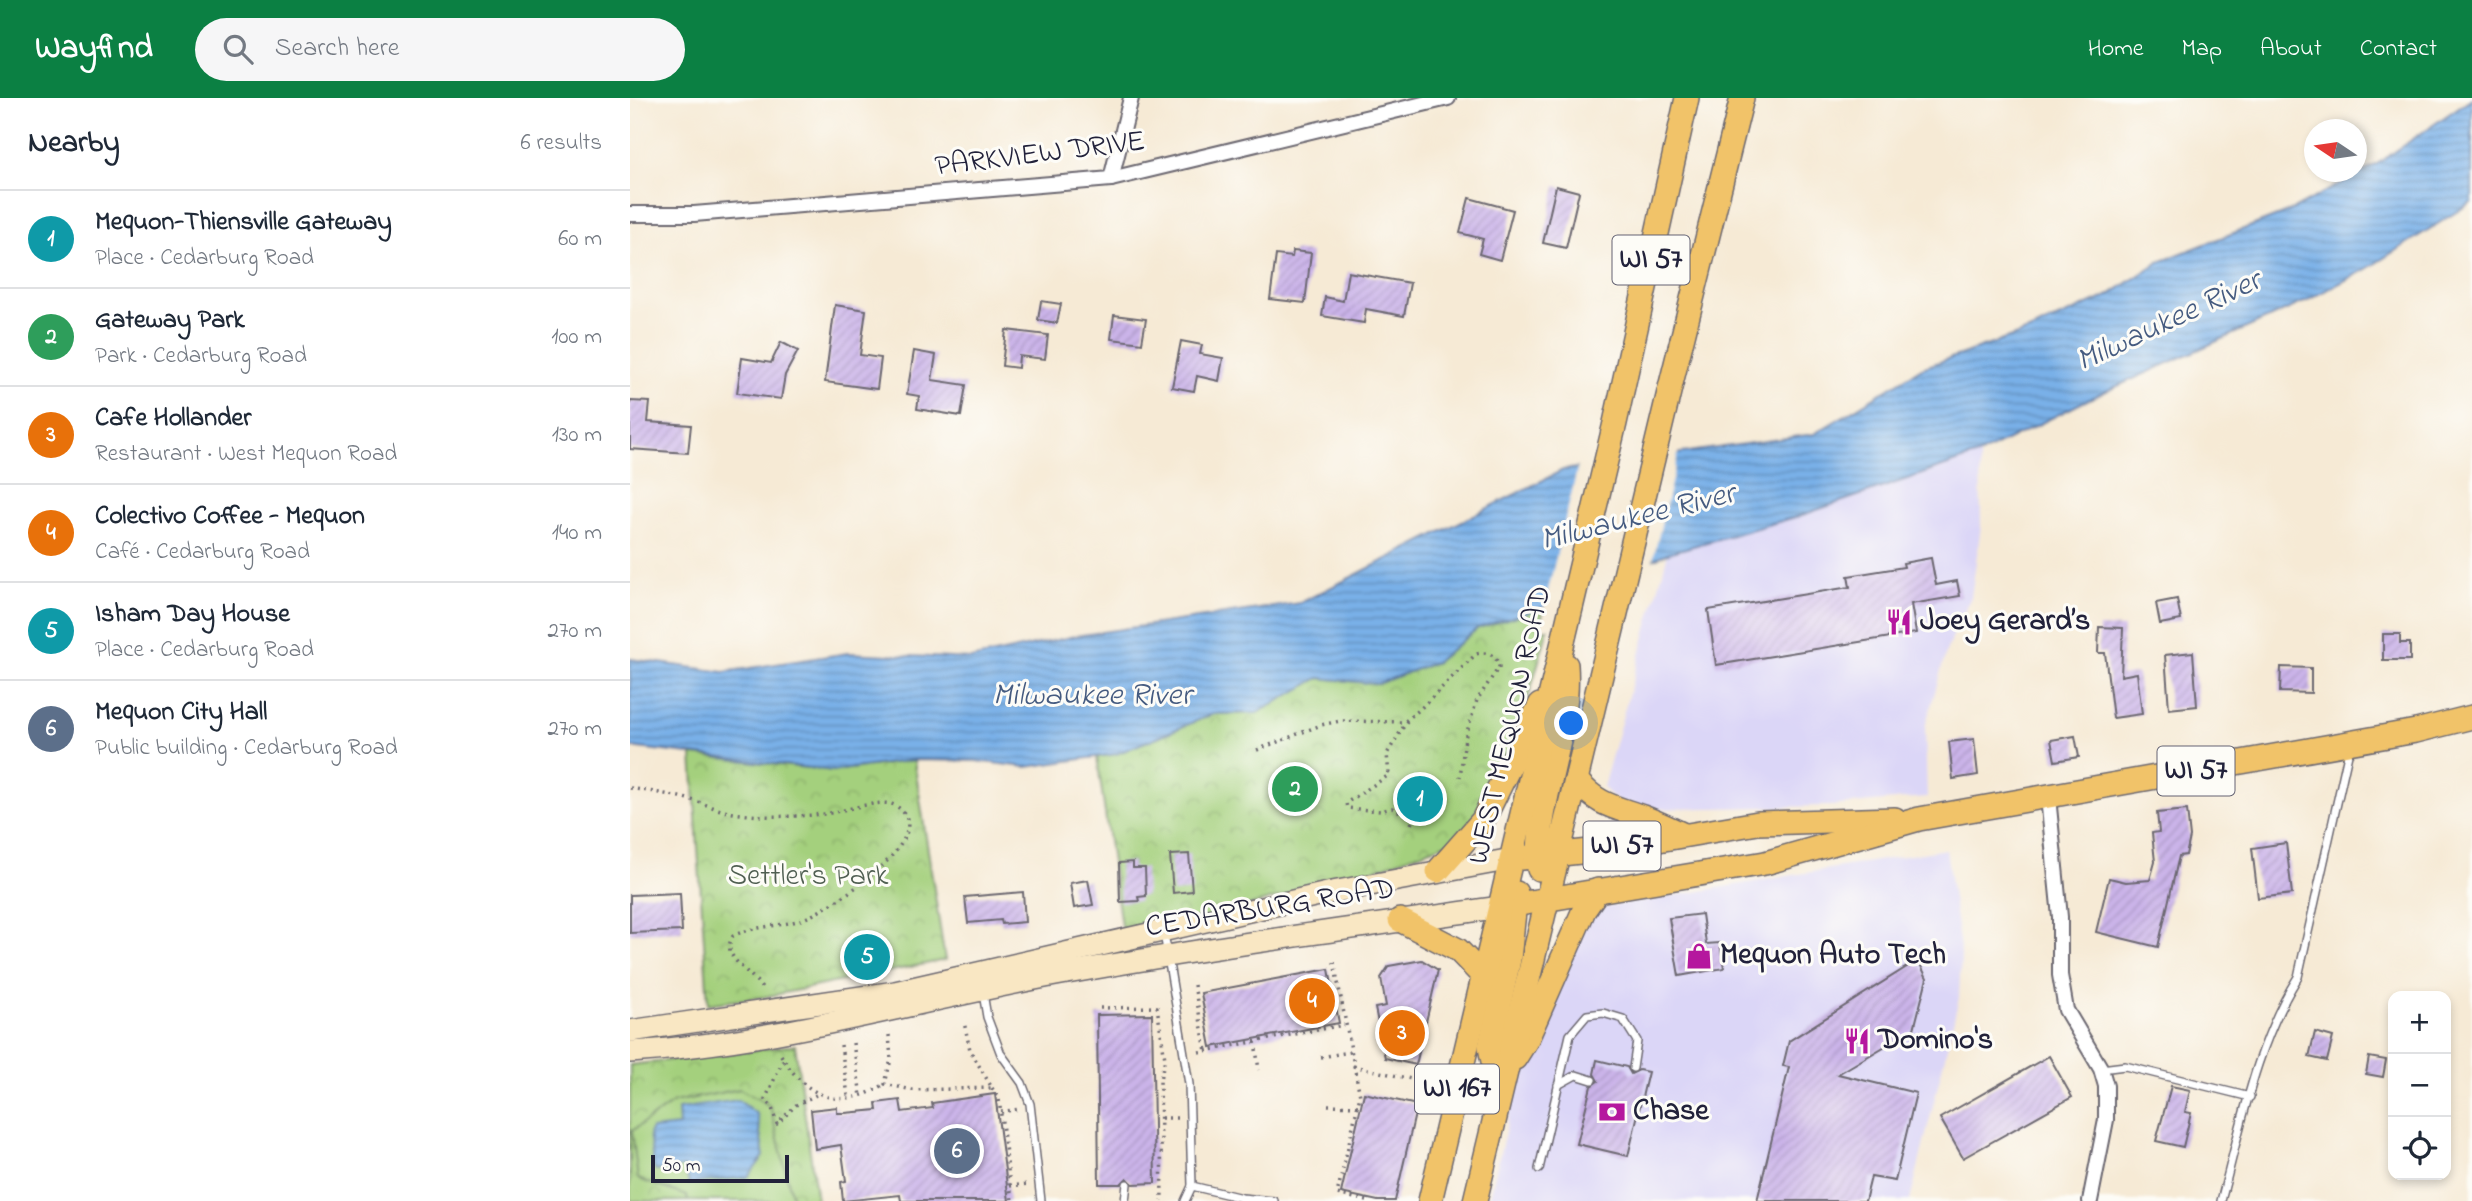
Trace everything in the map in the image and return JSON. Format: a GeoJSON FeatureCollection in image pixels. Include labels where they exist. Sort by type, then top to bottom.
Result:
{"type":"FeatureCollection","features":[{"type":"Feature","properties":{"kind":"main road","name":"WEST MEQUON ROAD"},"geometry":{"type":"LineString","coordinates":[[1430,1201],[1484,977],[1508,906],[1512,859],[1615,423],[1687,98]]}},
{"type":"Feature","properties":{"kind":"main road","name":"WI 57"},"geometry":{"type":"LineString","coordinates":[[1548,855],[1576,780],[1742,98]]}},
{"type":"Feature","properties":{"kind":"main road"},"geometry":{"type":"LineString","coordinates":[[1548,855],[1542,812],[1565,718],[1565,632]]}},
{"type":"Feature","properties":{"kind":"main road"},"geometry":{"type":"LineString","coordinates":[[1438,871],[1483,820],[1522,736],[1554,681]]}},
{"type":"Feature","properties":{"kind":"main road","name":"CEDARBURG ROAD"},"geometry":{"type":"LineString","coordinates":[[630,1031],[895,992],[1054,975],[1400,920],[1508,906],[1765,863],[1919,819],[2350,743],[2472,717]]}},
{"type":"Feature","properties":{"kind":"main road"},"geometry":{"type":"LineString","coordinates":[[1576,780],[1596,799],[1611,808],[1643,817],[1685,835]]}},
{"type":"Feature","properties":{"kind":"main road","name":"CEDARBURG ROAD"},"geometry":{"type":"LineString","coordinates":[[630,1052],[676,1049],[900,1010],[981,982],[1164,932],[1438,871],[1758,823],[1919,819]]}},
{"type":"Feature","properties":{"kind":"main road","name":"WI 167"},"geometry":{"type":"LineString","coordinates":[[1475,1201],[1545,899],[1548,855]]}},
{"type":"Feature","properties":{"kind":"main road"},"geometry":{"type":"LineString","coordinates":[[1502,1085],[1527,1039],[1584,910],[1598,890]]}},
{"type":"Feature","properties":{"kind":"main road"},"geometry":{"type":"LineString","coordinates":[[1502,1085],[1490,1047],[1509,959],[1508,906]]}},
{"type":"Feature","properties":{"kind":"main road"},"geometry":{"type":"LineString","coordinates":[[1400,920],[1458,950],[1484,977]]}},
{"type":"Feature","properties":{"kind":"street"},"geometry":{"type":"LineString","coordinates":[[1111,179],[1131,98]]}},
{"type":"Feature","properties":{"kind":"street","name":"PARKVIEW DRIVE"},"geometry":{"type":"LineString","coordinates":[[630,214],[706,213],[1111,179],[1419,102],[1448,98]]}},
{"type":"Feature","properties":{"kind":"street"},"geometry":{"type":"LineString","coordinates":[[2048,797],[2060,917],[2060,975],[2066,1010],[2101,1069],[2106,1086],[2106,1120],[2090,1201]]}},
{"type":"Feature","properties":{"kind":"lane"},"geometry":{"type":"LineString","coordinates":[[2221,1201],[2250,1097],[2281,1003],[2298,978],[2350,743]]}},
{"type":"Feature","properties":{"kind":"lane"},"geometry":{"type":"LineString","coordinates":[[1164,932],[1187,1074],[1192,1186],[1185,1201]]}},
{"type":"Feature","properties":{"kind":"lane"},"geometry":{"type":"LineString","coordinates":[[981,982],[987,1017],[1001,1054],[1022,1083],[1031,1108],[1041,1201]]}},
{"type":"Feature","properties":{"kind":"lane"},"geometry":{"type":"LineString","coordinates":[[1539,1169],[1570,1035],[1587,1015],[1602,1013],[1623,1019],[1637,1041],[1633,1068]]}},
{"type":"Feature","properties":{"kind":"lane"},"geometry":{"type":"LineString","coordinates":[[2101,1069],[2126,1066],[2250,1097]]}},
{"type":"Feature","properties":{"kind":"lane"},"geometry":{"type":"LineString","coordinates":[[1558,1085],[1576,1075],[1592,1080]]}},
{"type":"Feature","properties":{"kind":"lane"},"geometry":{"type":"LineString","coordinates":[[1125,1201],[1128,1184]]}},
{"type":"Feature","properties":{"kind":"lane"},"geometry":{"type":"LineString","coordinates":[[1192,1186],[1242,1198],[1274,1201]]}},
{"type":"Feature","properties":{"kind":"path"},"geometry":{"type":"LineString","coordinates":[[1410,828],[1413,818],[1392,808],[1380,811],[1347,808],[1346,803],[1389,775],[1387,754],[1407,719],[1476,654],[1492,655],[1499,667],[1496,676],[1477,700],[1465,738],[1460,777]]}},
{"type":"Feature","properties":{"kind":"path"},"geometry":{"type":"LineString","coordinates":[[1258,750],[1321,725],[1340,721],[1392,724],[1407,719]]}},
{"type":"Feature","properties":{"kind":"path"},"geometry":{"type":"LineString","coordinates":[[630,788],[697,802],[727,812],[762,816],[852,811],[874,803],[895,806],[902,811],[906,825],[900,844],[885,866],[871,878],[811,916],[785,926],[733,936],[729,947],[732,955],[757,978],[764,997]]}},
{"type":"Feature","properties":{"kind":"path"},"geometry":{"type":"LineString","coordinates":[[1334,961],[1360,1096],[1337,1194],[1367,1201]]}},
{"type":"Feature","properties":{"kind":"path"},"geometry":{"type":"LineString","coordinates":[[1194,985],[1206,1051]]}},
{"type":"Feature","properties":{"kind":"path"},"geometry":{"type":"LineString","coordinates":[[1100,1008],[1157,1007],[1168,1059],[1160,1079],[1162,1201]]}},
{"type":"Feature","properties":{"kind":"path"},"geometry":{"type":"LineString","coordinates":[[964,1022],[970,1050],[999,1099],[1012,1201]]}},
{"type":"Feature","properties":{"kind":"path"},"geometry":{"type":"LineString","coordinates":[[1199,1052],[1345,1025]]}},
{"type":"Feature","properties":{"kind":"path"},"geometry":{"type":"LineString","coordinates":[[885,1084],[891,1059],[889,1035]]}},
{"type":"Feature","properties":{"kind":"path"},"geometry":{"type":"LineString","coordinates":[[1255,1042],[1259,1070]]}},
{"type":"Feature","properties":{"kind":"path"},"geometry":{"type":"LineString","coordinates":[[853,1043],[861,1096]]}},
{"type":"Feature","properties":{"kind":"path"},"geometry":{"type":"LineString","coordinates":[[841,1045],[848,1096]]}},
{"type":"Feature","properties":{"kind":"path"},"geometry":{"type":"LineString","coordinates":[[1321,1058],[1350,1052]]}},
{"type":"Feature","properties":{"kind":"path"},"geometry":{"type":"LineString","coordinates":[[816,1095],[797,1079],[782,1058],[765,1100],[771,1105],[777,1124],[796,1105],[816,1095],[861,1096],[885,1084],[912,1090],[992,1088]]}},
{"type":"Feature","properties":{"kind":"path"},"geometry":{"type":"LineString","coordinates":[[1353,1066],[1429,1083]]}},
{"type":"Feature","properties":{"kind":"path"},"geometry":{"type":"LineString","coordinates":[[1328,1105],[1358,1106]]}},
{"type":"Feature","properties":{"kind":"path"},"geometry":{"type":"LineString","coordinates":[[1000,1112],[1031,1108]]}},
{"type":"Feature","properties":{"kind":"path"},"geometry":{"type":"LineString","coordinates":[[1161,1118],[1189,1118]]}},
{"type":"Feature","properties":{"kind":"shaded area"},"geometry":{"type":"Polygon","coordinates":[[[1980,454],[1981,526],[1971,597],[1947,649],[1925,727],[1927,797],[1830,806],[1654,809],[1616,800],[1603,787],[1668,553],[1799,516],[1980,454]]]}},
{"type":"Feature","properties":{"kind":"shaded area"},"geometry":{"type":"Polygon","coordinates":[[[1946,849],[1961,955],[1959,998],[1910,1201],[1489,1201],[1518,1076],[1585,921],[1592,913],[1601,908],[1946,849]]]}},
{"type":"Feature","properties":{"kind":"green space"},"geometry":{"type":"Polygon","coordinates":[[[1544,607],[1539,630],[1548,629],[1522,720],[1475,821],[1456,840],[1365,873],[1214,916],[1122,933],[1097,757],[1116,754],[1213,714],[1257,713],[1319,678],[1377,684],[1436,662],[1478,628],[1544,607]]]}},
{"type":"Feature","properties":{"kind":"green space","name":"Settler's Park"},"geometry":{"type":"Polygon","coordinates":[[[692,755],[834,771],[914,760],[945,960],[764,997],[708,1004],[692,755]]]}},
{"type":"Feature","properties":{"kind":"green space"},"geometry":{"type":"Polygon","coordinates":[[[795,1045],[817,1201],[630,1201],[630,1065],[795,1045]]]}},
{"type":"Feature","properties":{"kind":"green space"},"geometry":{"type":"Polygon","coordinates":[[[740,1089],[770,1106],[793,1201],[688,1201],[687,1196],[638,1179],[632,1131],[674,1102],[740,1089]]]}},
{"type":"Feature","properties":{"kind":"water","name":"Milwaukee River"},"geometry":{"type":"Polygon","coordinates":[[[2472,98],[2472,202],[2365,270],[2304,302],[2093,397],[1980,454],[1799,516],[1668,553],[1544,607],[1478,628],[1436,662],[1377,684],[1319,678],[1257,713],[1213,714],[1116,754],[1026,767],[976,761],[914,760],[834,771],[630,747],[630,659],[724,672],[848,653],[971,659],[1075,636],[1300,603],[1563,470],[1814,434],[1922,368],[2029,331],[2108,296],[2159,262],[2290,211],[2344,182],[2367,182],[2367,169],[2472,98]]]}},
{"type":"Feature","properties":{"kind":"water"},"geometry":{"type":"Polygon","coordinates":[[[738,1100],[757,1114],[764,1156],[748,1177],[689,1184],[685,1167],[657,1171],[654,1169],[649,1134],[652,1129],[679,1126],[678,1109],[738,1100]]]}},
{"type":"Feature","properties":{"kind":"pier"},"geometry":{"type":"Polygon","coordinates":[[[1679,450],[1652,564],[1543,611],[1579,462],[1679,450]]]}},
{"type":"Feature","properties":{"kind":"building"},"geometry":{"type":"Polygon","coordinates":[[[1556,186],[1579,192],[1566,248],[1543,243],[1556,186]]]}},
{"type":"Feature","properties":{"kind":"building"},"geometry":{"type":"Polygon","coordinates":[[[1469,198],[1513,210],[1500,260],[1479,254],[1483,239],[1460,233],[1469,198]]]}},
{"type":"Feature","properties":{"kind":"building"},"geometry":{"type":"Polygon","coordinates":[[[1293,251],[1311,253],[1305,303],[1270,299],[1276,255],[1292,257],[1293,251]]]}},
{"type":"Feature","properties":{"kind":"building"},"geometry":{"type":"Polygon","coordinates":[[[1348,272],[1410,283],[1404,316],[1366,309],[1364,323],[1322,316],[1325,297],[1343,301],[1348,272]]]}},
{"type":"Feature","properties":{"kind":"building"},"geometry":{"type":"Polygon","coordinates":[[[1041,301],[1061,304],[1057,323],[1038,320],[1041,301]]]}},
{"type":"Feature","properties":{"kind":"building"},"geometry":{"type":"Polygon","coordinates":[[[835,305],[866,310],[860,355],[881,358],[877,389],[825,382],[835,305]]]}},
{"type":"Feature","properties":{"kind":"building"},"geometry":{"type":"Polygon","coordinates":[[[1114,315],[1146,319],[1142,343],[1111,339],[1114,315]]]}},
{"type":"Feature","properties":{"kind":"building"},"geometry":{"type":"Polygon","coordinates":[[[1006,330],[1048,335],[1045,359],[1019,356],[1018,368],[1002,366],[1006,330]]]}},
{"type":"Feature","properties":{"kind":"building"},"geometry":{"type":"Polygon","coordinates":[[[1181,341],[1202,345],[1200,354],[1223,358],[1219,381],[1197,376],[1194,391],[1172,387],[1181,341]]]}},
{"type":"Feature","properties":{"kind":"building"},"geometry":{"type":"Polygon","coordinates":[[[781,342],[798,351],[785,375],[781,399],[737,393],[742,358],[771,363],[781,342]]]}},
{"type":"Feature","properties":{"kind":"building"},"geometry":{"type":"Polygon","coordinates":[[[914,351],[936,355],[932,380],[966,385],[961,416],[917,409],[919,396],[907,394],[914,351]]]}},
{"type":"Feature","properties":{"kind":"building"},"geometry":{"type":"Polygon","coordinates":[[[630,401],[650,402],[648,422],[691,425],[688,453],[630,449],[630,401]]]}},
{"type":"Feature","properties":{"kind":"building"},"geometry":{"type":"Polygon","coordinates":[[[1931,558],[1936,585],[1957,581],[1960,596],[1911,604],[1916,633],[1716,665],[1708,610],[1850,587],[1848,576],[1904,567],[1903,563],[1931,558]]]}},
{"type":"Feature","properties":{"kind":"building"},"geometry":{"type":"Polygon","coordinates":[[[2177,599],[2181,620],[2160,624],[2156,603],[2177,599]]]}},
{"type":"Feature","properties":{"kind":"building"},"geometry":{"type":"Polygon","coordinates":[[[2099,627],[2123,628],[2121,676],[2137,673],[2142,714],[2113,718],[2105,653],[2098,653],[2099,627]]]}},
{"type":"Feature","properties":{"kind":"building"},"geometry":{"type":"Polygon","coordinates":[[[2383,634],[2400,634],[2400,643],[2410,643],[2410,660],[2383,660],[2383,634]]]}},
{"type":"Feature","properties":{"kind":"building"},"geometry":{"type":"Polygon","coordinates":[[[2193,652],[2197,706],[2169,709],[2165,655],[2193,652]]]}},
{"type":"Feature","properties":{"kind":"building"},"geometry":{"type":"Polygon","coordinates":[[[2281,667],[2311,668],[2311,693],[2280,692],[2281,667]]]}},
{"type":"Feature","properties":{"kind":"building"},"geometry":{"type":"Polygon","coordinates":[[[2075,736],[2079,757],[2055,761],[2051,740],[2075,736]]]}},
{"type":"Feature","properties":{"kind":"building"},"geometry":{"type":"Polygon","coordinates":[[[1974,739],[1978,775],[1953,779],[1949,742],[1974,739]]]}},
{"type":"Feature","properties":{"kind":"building"},"geometry":{"type":"Polygon","coordinates":[[[2187,810],[2190,837],[2186,855],[2179,856],[2158,947],[2096,932],[2109,878],[2126,882],[2150,880],[2155,862],[2152,833],[2159,832],[2157,813],[2187,810]]]}},
{"type":"Feature","properties":{"kind":"building"},"geometry":{"type":"Polygon","coordinates":[[[2286,843],[2292,894],[2258,898],[2252,848],[2286,843]]]}},
{"type":"Feature","properties":{"kind":"building"},"geometry":{"type":"Polygon","coordinates":[[[1189,854],[1192,891],[1173,893],[1170,855],[1189,854]]]}},
{"type":"Feature","properties":{"kind":"building"},"geometry":{"type":"Polygon","coordinates":[[[1133,862],[1133,868],[1145,868],[1146,896],[1138,897],[1139,901],[1120,902],[1119,863],[1133,862]]]}},
{"type":"Feature","properties":{"kind":"building"},"geometry":{"type":"Polygon","coordinates":[[[1088,880],[1093,905],[1074,908],[1070,883],[1088,880]]]}},
{"type":"Feature","properties":{"kind":"building"},"geometry":{"type":"Polygon","coordinates":[[[1023,892],[1025,922],[1002,924],[1001,920],[968,923],[965,897],[1023,892]]]}},
{"type":"Feature","properties":{"kind":"building"},"geometry":{"type":"Polygon","coordinates":[[[680,893],[682,931],[630,933],[630,895],[680,893]]]}},
{"type":"Feature","properties":{"kind":"building","name":"Mequon Auto Tech"},"geometry":{"type":"Polygon","coordinates":[[[1702,914],[1706,944],[1720,943],[1724,968],[1679,976],[1669,918],[1702,914]]]}},
{"type":"Feature","properties":{"kind":"building"},"geometry":{"type":"Polygon","coordinates":[[[877,944],[881,965],[857,970],[853,949],[877,944]]]}},
{"type":"Feature","properties":{"kind":"building"},"geometry":{"type":"Polygon","coordinates":[[[1422,960],[1438,970],[1416,1065],[1385,1058],[1375,1008],[1386,1006],[1381,978],[1389,966],[1422,960]]]}},
{"type":"Feature","properties":{"kind":"building"},"geometry":{"type":"Polygon","coordinates":[[[1918,960],[1927,978],[1914,1029],[1838,1074],[1916,1093],[1895,1181],[1871,1177],[1865,1201],[1757,1201],[1789,1067],[1783,1066],[1789,1041],[1918,960]]]}},
{"type":"Feature","properties":{"kind":"building"},"geometry":{"type":"Polygon","coordinates":[[[1329,969],[1339,1023],[1211,1047],[1201,993],[1329,969]]]}},
{"type":"Feature","properties":{"kind":"building"},"geometry":{"type":"Polygon","coordinates":[[[1152,1014],[1155,1183],[1133,1184],[1127,1178],[1121,1184],[1099,1184],[1097,1015],[1152,1014]]]}},
{"type":"Feature","properties":{"kind":"building"},"geometry":{"type":"Polygon","coordinates":[[[2315,1032],[2333,1037],[2327,1061],[2309,1057],[2315,1032]]]}},
{"type":"Feature","properties":{"kind":"building"},"geometry":{"type":"Polygon","coordinates":[[[2049,1056],[2072,1097],[1963,1158],[1940,1118],[2049,1056]]]}},
{"type":"Feature","properties":{"kind":"building"},"geometry":{"type":"Polygon","coordinates":[[[2369,1057],[2386,1060],[2383,1077],[2366,1074],[2369,1057]]]}},
{"type":"Feature","properties":{"kind":"building","name":"Chase"},"geometry":{"type":"Polygon","coordinates":[[[1597,1060],[1627,1067],[1631,1074],[1639,1070],[1648,1072],[1628,1156],[1577,1144],[1591,1086],[1598,1081],[1594,1074],[1597,1060]]]}},
{"type":"Feature","properties":{"kind":"building"},"geometry":{"type":"Polygon","coordinates":[[[2171,1086],[2190,1090],[2185,1112],[2191,1113],[2183,1147],[2156,1141],[2171,1086]]]}},
{"type":"Feature","properties":{"kind":"building"},"geometry":{"type":"Polygon","coordinates":[[[1364,1093],[1417,1105],[1395,1201],[1378,1201],[1341,1193],[1364,1093]]]}},
{"type":"Feature","properties":{"kind":"building"},"geometry":{"type":"Polygon","coordinates":[[[995,1094],[1009,1201],[901,1201],[900,1195],[843,1201],[841,1182],[846,1181],[841,1145],[815,1149],[811,1110],[837,1107],[837,1113],[845,1113],[877,1110],[876,1103],[900,1100],[902,1112],[933,1108],[932,1103],[995,1094]]]}},
{"type":"Feature","properties":{"kind":"place","name":"Joey Gerard’s"},"geometry":{"type":"Point","coordinates":[1899,622]}},
{"type":"Feature","properties":{"kind":"place","name":"Gateway Park"},"geometry":{"type":"Point","coordinates":[1295,789]}},
{"type":"Feature","properties":{"kind":"place","name":"Mequon-Thiensville Gateway"},"geometry":{"type":"Point","coordinates":[1420,799]}},
{"type":"Feature","properties":{"kind":"place","name":"Mequon Auto Tech"},"geometry":{"type":"Point","coordinates":[1699,956]}},
{"type":"Feature","properties":{"kind":"place","name":"Isham Day House"},"geometry":{"type":"Point","coordinates":[867,957]}},
{"type":"Feature","properties":{"kind":"place","name":"Colectivo Coffee - Mequon"},"geometry":{"type":"Point","coordinates":[1312,1001]}},
{"type":"Feature","properties":{"kind":"place","name":"Cafe Hollander"},"geometry":{"type":"Point","coordinates":[1402,1033]}},
{"type":"Feature","properties":{"kind":"place","name":"Domino's"},"geometry":{"type":"Point","coordinates":[1857,1041]}},
{"type":"Feature","properties":{"kind":"place","name":"Chase"},"geometry":{"type":"Point","coordinates":[1612,1112]}},
{"type":"Feature","properties":{"kind":"place","name":"Mequon City Hall"},"geometry":{"type":"Point","coordinates":[957,1151]}}]}
